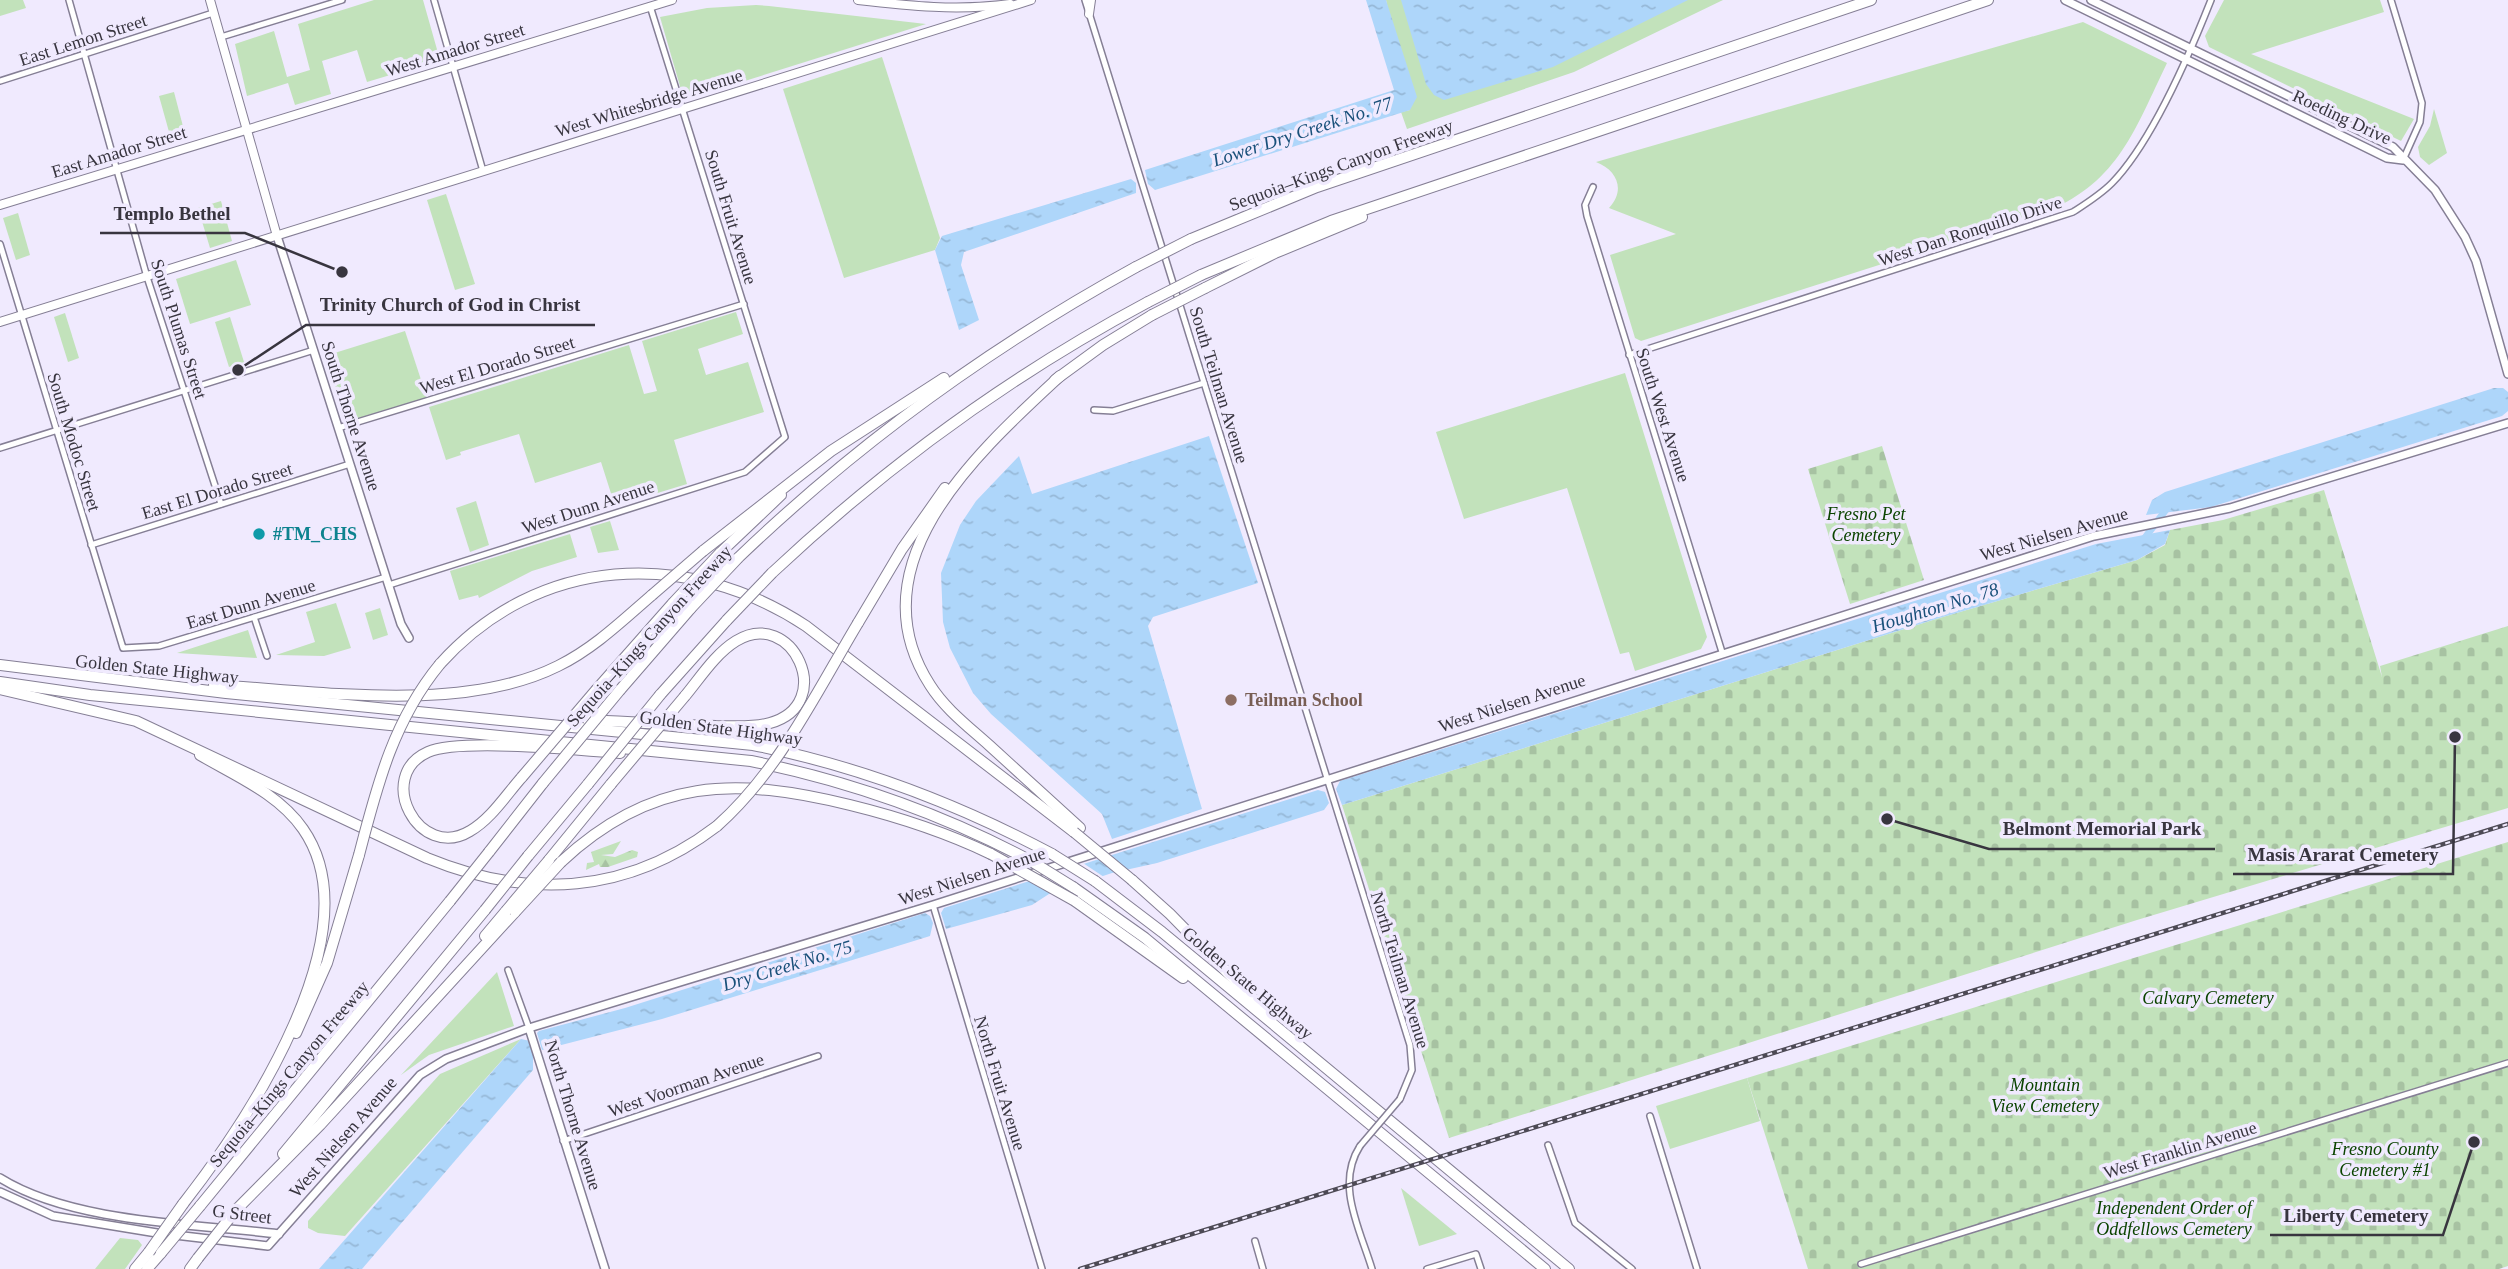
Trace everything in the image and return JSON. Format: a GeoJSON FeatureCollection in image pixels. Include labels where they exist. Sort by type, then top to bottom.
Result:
{"type":"FeatureCollection","features":[{"type":"Feature","properties":{"kind":"highway","name":"Sequoia–Kings Canyon Freeway"},"geometry":{"type":"LineString","coordinates":[[147,1269],[450,901],[543,783],[691,608],[738,558],[814,488],[889,426],[1034,325],[1191,239],[1317,187],[1871,0]]}},
{"type":"Feature","properties":{"kind":"highway"},"geometry":{"type":"LineString","coordinates":[[190,1269],[660,695],[727,620],[772,573],[861,493],[955,419],[1049,357],[1148,302],[1201,275],[1331,221],[1988,0]]}},
{"type":"Feature","properties":{"kind":"highway"},"geometry":{"type":"LineString","coordinates":[[0,689],[103,712],[155,728],[427,858],[460,871],[505,883],[559,885],[623,874],[672,855],[717,826],[747,797],[778,755],[901,549],[944,489],[992,434],[1060,376],[1152,315],[1309,238],[1553,146]]}},
{"type":"Feature","properties":{"kind":"highway"},"geometry":{"type":"LineString","coordinates":[[94,678],[400,694],[482,692],[522,681],[560,666],[600,640],[703,551],[831,451],[902,404],[1034,325]]}},
{"type":"Feature","properties":{"kind":"highway"},"geometry":{"type":"LineString","coordinates":[[1060,376],[981,453],[936,512],[920,539],[911,568],[907,618],[917,659],[941,699],[1248,991],[1282,1031]]}},
{"type":"Feature","properties":{"kind":"highway"},"geometry":{"type":"LineString","coordinates":[[751,761],[531,748],[441,748],[427,753],[414,763],[406,776],[403,797],[411,818],[422,830],[443,837],[460,836],[482,822],[522,777],[597,690],[673,603],[720,553],[831,451]]}},
{"type":"Feature","properties":{"kind":"highway"},"geometry":{"type":"LineString","coordinates":[[135,1269],[212,1165],[274,1069],[308,1008],[327,963],[394,736],[418,692],[439,664],[490,620],[528,598],[570,582],[640,572],[685,576],[725,585],[769,603],[806,626],[1077,830]]}},
{"type":"Feature","properties":{"kind":"highway"},"geometry":{"type":"LineString","coordinates":[[461,714],[697,725],[765,724],[779,720],[796,706],[804,685],[803,670],[794,651],[779,639],[765,635],[749,635],[729,647],[685,696],[611,784],[511,912]]}},
{"type":"Feature","properties":{"kind":"highway","name":"Golden State Highway"},"geometry":{"type":"LineString","coordinates":[[0,665],[94,678],[698,737],[806,755],[888,779],[944,800],[1052,854],[1095,881],[1282,1031],[1569,1269]]}},
{"type":"Feature","properties":{"kind":"highway","name":"Golden State Highway"},"geometry":{"type":"LineString","coordinates":[[0,682],[90,695],[751,761],[836,780],[894,798],[968,829],[1031,862],[1073,887],[1145,939],[1543,1269]]}},
{"type":"Feature","properties":{"kind":"highway"},"geometry":{"type":"LineString","coordinates":[[155,728],[282,806],[304,830],[322,870],[326,894],[322,939],[308,986],[274,1069]]}},
{"type":"Feature","properties":{"kind":"highway"},"geometry":{"type":"LineString","coordinates":[[236,1210],[392,1045],[511,912],[561,862],[601,830],[641,808],[690,793],[742,787],[797,792],[900,818],[961,839],[1075,901],[1140,945],[1318,1082]]}},
{"type":"Feature","properties":{"kind":"highway"},"geometry":{"type":"LineString","coordinates":[[1545,1249],[1575,1269]]}},
{"type":"Feature","properties":{"kind":"main road","name":"South Thorne Avenue"},"geometry":{"type":"LineString","coordinates":[[210,0],[277,236]]}},
{"type":"Feature","properties":{"kind":"main road","name":"West Amador Street"},"geometry":{"type":"LineString","coordinates":[[247,131],[673,0]]}},
{"type":"Feature","properties":{"kind":"main road"},"geometry":{"type":"LineString","coordinates":[[858,0],[929,8],[974,9],[1027,1]]}},
{"type":"Feature","properties":{"kind":"main road"},"geometry":{"type":"LineString","coordinates":[[1089,14],[1091,0]]}},
{"type":"Feature","properties":{"kind":"main road","name":"West Whitesbridge Avenue"},"geometry":{"type":"LineString","coordinates":[[0,323],[1027,1]]}},
{"type":"Feature","properties":{"kind":"main road","name":"East Amador Street"},"geometry":{"type":"LineString","coordinates":[[0,205],[247,131]]}},
{"type":"Feature","properties":{"kind":"street","name":"South Plumas Street"},"geometry":{"type":"LineString","coordinates":[[69,0],[147,277],[221,504]]}},
{"type":"Feature","properties":{"kind":"street"},"geometry":{"type":"LineString","coordinates":[[220,37],[342,0]]}},
{"type":"Feature","properties":{"kind":"street"},"geometry":{"type":"LineString","coordinates":[[434,0],[483,171]]}},
{"type":"Feature","properties":{"kind":"street","name":"South Teilman Avenue"},"geometry":{"type":"LineString","coordinates":[[1085,0],[1327,778]]}},
{"type":"Feature","properties":{"kind":"street","name":"Roeding Drive"},"geometry":{"type":"LineString","coordinates":[[2065,0],[2387,158],[2403,160]]}},
{"type":"Feature","properties":{"kind":"street","name":"Roeding Drive"},"geometry":{"type":"LineString","coordinates":[[2091,0],[2393,148],[2403,160]]}},
{"type":"Feature","properties":{"kind":"street","name":"West Dan Ronquillo Drive"},"geometry":{"type":"LineString","coordinates":[[1629,355],[2073,212],[2099,195],[2123,170],[2192,50],[2211,0]]}},
{"type":"Feature","properties":{"kind":"street"},"geometry":{"type":"LineString","coordinates":[[2391,0],[2422,103],[2420,122],[2403,160],[2435,190],[2465,237],[2476,261],[2508,374]]}},
{"type":"Feature","properties":{"kind":"street","name":"South Fruit Avenue"},"geometry":{"type":"LineString","coordinates":[[650,6],[785,437]]}},
{"type":"Feature","properties":{"kind":"street","name":"East Lemon Street"},"geometry":{"type":"LineString","coordinates":[[0,81],[214,13]]}},
{"type":"Feature","properties":{"kind":"street","name":"South West Avenue"},"geometry":{"type":"LineString","coordinates":[[1592,187],[1585,205],[1587,216],[1722,652]]}},
{"type":"Feature","properties":{"kind":"street","name":"South Thorne Avenue"},"geometry":{"type":"LineString","coordinates":[[277,236],[387,581],[409,638]]}},
{"type":"Feature","properties":{"kind":"street","name":"South Modoc Street"},"geometry":{"type":"LineString","coordinates":[[0,244],[124,648]]}},
{"type":"Feature","properties":{"kind":"street","name":"West El Dorado Street"},"geometry":{"type":"LineString","coordinates":[[338,428],[744,304]]}},
{"type":"Feature","properties":{"kind":"street"},"geometry":{"type":"LineString","coordinates":[[0,448],[314,350]]}},
{"type":"Feature","properties":{"kind":"street"},"geometry":{"type":"LineString","coordinates":[[1094,410],[1113,411],[1204,383]]}},
{"type":"Feature","properties":{"kind":"street","name":"West Nielsen Avenue"},"geometry":{"type":"LineString","coordinates":[[279,1234],[410,1084],[435,1064],[530,1031],[934,909],[1327,778],[2094,536],[2230,508],[2508,423]]}},
{"type":"Feature","properties":{"kind":"street","name":"West Dunn Avenue"},"geometry":{"type":"LineString","coordinates":[[387,581],[744,472],[785,437]]}},
{"type":"Feature","properties":{"kind":"street","name":"East El Dorado Street"},"geometry":{"type":"LineString","coordinates":[[92,545],[350,464]]}},
{"type":"Feature","properties":{"kind":"street","name":"East Dunn Avenue"},"geometry":{"type":"LineString","coordinates":[[124,648],[159,646],[387,581]]}},
{"type":"Feature","properties":{"kind":"street"},"geometry":{"type":"LineString","coordinates":[[254,617],[267,656]]}},
{"type":"Feature","properties":{"kind":"street","name":"North Teilman Avenue"},"geometry":{"type":"LineString","coordinates":[[1327,778],[1412,1055],[1411,1078],[1400,1099],[1360,1146],[1348,1175],[1350,1197],[1372,1269]]}},
{"type":"Feature","properties":{"kind":"street","name":"North Fruit Avenue"},"geometry":{"type":"LineString","coordinates":[[934,909],[1042,1269]]}},
{"type":"Feature","properties":{"kind":"street","name":"North Thorne Avenue"},"geometry":{"type":"LineString","coordinates":[[508,970],[530,1031],[605,1269]]}},
{"type":"Feature","properties":{"kind":"street","name":"West Voorman Avenue"},"geometry":{"type":"LineString","coordinates":[[563,1141],[818,1056]]}},
{"type":"Feature","properties":{"kind":"street","name":"West Franklin Avenue"},"geometry":{"type":"LineString","coordinates":[[1861,1264],[2508,1063]]}},
{"type":"Feature","properties":{"kind":"street"},"geometry":{"type":"LineString","coordinates":[[1650,1116],[1697,1269]]}},
{"type":"Feature","properties":{"kind":"street"},"geometry":{"type":"LineString","coordinates":[[1548,1145],[1575,1223],[1632,1269]]}},
{"type":"Feature","properties":{"kind":"street","name":"G Street"},"geometry":{"type":"LineString","coordinates":[[0,1178],[55,1202],[116,1215],[279,1234]]}},
{"type":"Feature","properties":{"kind":"street","name":"G Street"},"geometry":{"type":"LineString","coordinates":[[0,1192],[53,1216],[112,1227],[268,1246],[279,1234]]}},
{"type":"Feature","properties":{"kind":"street"},"geometry":{"type":"LineString","coordinates":[[112,1227],[116,1215]]}},
{"type":"Feature","properties":{"kind":"street"},"geometry":{"type":"LineString","coordinates":[[1255,1241],[1263,1269]]}},
{"type":"Feature","properties":{"kind":"street"},"geometry":{"type":"LineString","coordinates":[[1427,1269],[1476,1254],[1480,1269]]}},
{"type":"Feature","properties":{"kind":"green space"},"geometry":{"type":"Polygon","coordinates":[[[0,0],[23,0],[26,8],[0,16],[0,0]]]}},
{"type":"Feature","properties":{"kind":"green space"},"geometry":{"type":"Polygon","coordinates":[[[374,0],[423,0],[440,60],[367,82],[357,50],[322,61],[331,94],[295,105],[288,83],[247,96],[235,44],[274,31],[287,77],[310,70],[298,24],[374,0]]]}},
{"type":"Feature","properties":{"kind":"green space"},"geometry":{"type":"Polygon","coordinates":[[[1386,0],[1723,0],[1574,72],[1407,129],[1401,112],[1410,110],[1386,0]]]}},
{"type":"Feature","properties":{"kind":"green space"},"geometry":{"type":"Polygon","coordinates":[[[2224,0],[2380,0],[2384,12],[2251,54],[2414,119],[2401,141],[2209,47],[2205,36],[2224,0]]]}},
{"type":"Feature","properties":{"kind":"green space"},"geometry":{"type":"Polygon","coordinates":[[[756,5],[926,24],[684,100],[660,17],[707,8],[756,5]]]}},
{"type":"Feature","properties":{"kind":"green space"},"geometry":{"type":"Polygon","coordinates":[[[2083,22],[2167,63],[2122,150],[2092,184],[2072,199],[2048,211],[1641,341],[1635,338],[1610,255],[1676,234],[1609,208],[1617,194],[1617,181],[1609,170],[1596,162],[2083,22]]]}},
{"type":"Feature","properties":{"kind":"green space"},"geometry":{"type":"Polygon","coordinates":[[[882,57],[940,238],[935,250],[844,278],[783,89],[882,57]]]}},
{"type":"Feature","properties":{"kind":"green space"},"geometry":{"type":"Polygon","coordinates":[[[174,92],[185,134],[171,139],[159,96],[174,92]]]}},
{"type":"Feature","properties":{"kind":"green space"},"geometry":{"type":"Polygon","coordinates":[[[2434,109],[2447,153],[2429,165],[2420,157],[2418,147],[2430,126],[2434,109]]]}},
{"type":"Feature","properties":{"kind":"green space"},"geometry":{"type":"Polygon","coordinates":[[[446,194],[475,284],[455,290],[427,200],[446,194]]]}},
{"type":"Feature","properties":{"kind":"green space"},"geometry":{"type":"Polygon","coordinates":[[[221,201],[232,241],[210,248],[198,208],[221,201]]]}},
{"type":"Feature","properties":{"kind":"green space"},"geometry":{"type":"Polygon","coordinates":[[[18,213],[30,255],[16,260],[3,218],[18,213]]]}},
{"type":"Feature","properties":{"kind":"green space"},"geometry":{"type":"Polygon","coordinates":[[[236,260],[251,305],[190,324],[176,279],[236,260]]]}},
{"type":"Feature","properties":{"kind":"green space"},"geometry":{"type":"Polygon","coordinates":[[[736,312],[743,334],[698,349],[706,375],[748,362],[764,412],[674,440],[687,484],[615,506],[601,462],[535,483],[519,434],[460,452],[461,455],[446,460],[429,407],[629,345],[644,394],[657,391],[642,341],[736,312]]]}},
{"type":"Feature","properties":{"kind":"green space"},"geometry":{"type":"Polygon","coordinates":[[[65,313],[79,358],[68,362],[54,317],[65,313]]]}},
{"type":"Feature","properties":{"kind":"green space"},"geometry":{"type":"Polygon","coordinates":[[[230,317],[244,362],[229,367],[215,322],[230,317]]]}},
{"type":"Feature","properties":{"kind":"green space"},"geometry":{"type":"Polygon","coordinates":[[[405,331],[427,398],[346,422],[325,356],[405,331]]]}},
{"type":"Feature","properties":{"kind":"green space"},"geometry":{"type":"Polygon","coordinates":[[[1625,373],[1707,637],[1701,649],[1635,671],[1629,652],[1620,654],[1567,488],[1464,519],[1436,432],[1625,373]]]}},
{"type":"Feature","properties":{"kind":"green space","name":"Fresno Pet Cemetery"},"geometry":{"type":"Polygon","coordinates":[[[1882,446],[1924,580],[1850,604],[1808,469],[1882,446]]]}},
{"type":"Feature","properties":{"kind":"green space"},"geometry":{"type":"Polygon","coordinates":[[[2324,490],[2382,677],[2380,666],[2508,626],[2508,808],[2137,920],[1449,1138],[1342,805],[1936,619],[2137,560],[2165,545],[2170,530],[2223,520],[2324,490]]]}},
{"type":"Feature","properties":{"kind":"green space"},"geometry":{"type":"Polygon","coordinates":[[[476,501],[489,545],[470,552],[456,508],[476,501]]]}},
{"type":"Feature","properties":{"kind":"green space"},"geometry":{"type":"Polygon","coordinates":[[[610,521],[619,550],[598,553],[590,527],[610,521]]]}},
{"type":"Feature","properties":{"kind":"green space"},"geometry":{"type":"Polygon","coordinates":[[[570,534],[577,557],[532,571],[479,598],[478,595],[459,600],[450,571],[570,534]]]}},
{"type":"Feature","properties":{"kind":"green space"},"geometry":{"type":"Polygon","coordinates":[[[336,603],[351,648],[324,656],[276,655],[315,642],[306,612],[336,603]]]}},
{"type":"Feature","properties":{"kind":"green space"},"geometry":{"type":"Polygon","coordinates":[[[380,608],[388,635],[373,640],[365,613],[380,608]]]}},
{"type":"Feature","properties":{"kind":"green space"},"geometry":{"type":"Polygon","coordinates":[[[248,630],[257,658],[177,653],[248,630]]]}},
{"type":"Feature","properties":{"kind":"green space"},"geometry":{"type":"Polygon","coordinates":[[[621,841],[613,854],[601,855],[615,857],[632,850],[638,852],[637,857],[608,867],[600,867],[599,864],[586,870],[587,863],[594,862],[591,852],[621,841]]]}},
{"type":"Feature","properties":{"kind":"green space"},"geometry":{"type":"Polygon","coordinates":[[[2508,842],[2508,1266],[2499,1269],[1808,1269],[1747,1078],[2508,842]]]}},
{"type":"Feature","properties":{"kind":"green space"},"geometry":{"type":"Polygon","coordinates":[[[497,972],[514,1026],[429,1055],[401,1075],[497,972]]]}},
{"type":"Feature","properties":{"kind":"green space"},"geometry":{"type":"Polygon","coordinates":[[[521,1039],[345,1236],[318,1233],[308,1228],[308,1221],[440,1074],[521,1039]]]}},
{"type":"Feature","properties":{"kind":"green space"},"geometry":{"type":"Polygon","coordinates":[[[1747,1078],[1760,1121],[1670,1149],[1656,1106],[1747,1078]]]}},
{"type":"Feature","properties":{"kind":"green space"},"geometry":{"type":"Polygon","coordinates":[[[1401,1188],[1457,1234],[1419,1246],[1401,1188]]]}},
{"type":"Feature","properties":{"kind":"green space"},"geometry":{"type":"Polygon","coordinates":[[[120,1238],[138,1240],[142,1245],[125,1269],[95,1269],[120,1238]]]}},
{"type":"Feature","properties":{"kind":"water","name":"Lower Dry Creek No. 77"},"geometry":{"type":"Polygon","coordinates":[[[1366,0],[1386,0],[1417,97],[1410,110],[1155,190],[1148,184],[1145,170],[1394,90],[1366,0]]]}},
{"type":"Feature","properties":{"kind":"water"},"geometry":{"type":"Polygon","coordinates":[[[1401,0],[1688,0],[1553,67],[1444,100],[1434,95],[1426,84],[1401,0]]]}},
{"type":"Feature","properties":{"kind":"water"},"geometry":{"type":"Polygon","coordinates":[[[1131,179],[1136,183],[1136,193],[964,252],[961,265],[979,320],[959,330],[935,250],[942,236],[1131,179]]]}},
{"type":"Feature","properties":{"kind":"water"},"geometry":{"type":"Polygon","coordinates":[[[2494,388],[2503,388],[2508,392],[2508,411],[2502,416],[2211,507],[2146,515],[2152,500],[2165,492],[2494,388]]]}},
{"type":"Feature","properties":{"kind":"water"},"geometry":{"type":"Polygon","coordinates":[[[1209,436],[1258,583],[1153,617],[1148,626],[1202,809],[1112,839],[1102,814],[991,714],[973,693],[950,648],[943,622],[941,573],[960,525],[976,501],[1019,456],[1032,494],[1209,436]]]}},
{"type":"Feature","properties":{"kind":"water"},"geometry":{"type":"Polygon","coordinates":[[[2170,530],[2165,544],[2137,560],[1936,619],[1342,805],[1336,789],[1340,781],[2096,544],[2170,530]]]}},
{"type":"Feature","properties":{"kind":"water"},"geometry":{"type":"Polygon","coordinates":[[[1318,790],[1325,792],[1329,803],[1324,810],[1157,863],[1112,873],[1049,894],[1032,905],[946,929],[941,913],[944,908],[1318,790]]]}},
{"type":"Feature","properties":{"kind":"water","name":"Dry Creek No. 75"},"geometry":{"type":"Polygon","coordinates":[[[925,913],[933,923],[930,936],[662,1019],[542,1050],[537,1033],[539,1031],[625,1008],[925,913]]]}},
{"type":"Feature","properties":{"kind":"water"},"geometry":{"type":"Polygon","coordinates":[[[521,1039],[530,1041],[533,1070],[362,1269],[319,1269],[521,1039]]]}},
{"type":"Feature","properties":{"kind":"pier"},"geometry":{"type":"Polygon","coordinates":[[[1080,861],[1107,879],[1057,895],[1026,878],[1080,861]]]}},
{"type":"Feature","properties":{"kind":"waterway","name":"Houghton No. 78"},"geometry":{"type":"LineString","coordinates":[[2144,539],[2168,507]]}},
{"type":"Feature","properties":{"kind":"railway"},"geometry":{"type":"LineString","coordinates":[[1080,1269],[2508,824]]}},
{"type":"Feature","properties":{"kind":"place","name":"Templo Bethel"},"geometry":{"type":"Point","coordinates":[342,272]}},
{"type":"Feature","properties":{"kind":"place","name":"Trinity Church of God in Christ"},"geometry":{"type":"Point","coordinates":[238,370]}},
{"type":"Feature","properties":{"kind":"place","name":"#TM_CHS"},"geometry":{"type":"Point","coordinates":[259,534]}},
{"type":"Feature","properties":{"kind":"place","name":"Teilman School"},"geometry":{"type":"Point","coordinates":[1231,700]}},
{"type":"Feature","properties":{"kind":"place","name":"Masis Ararat Cemetery"},"geometry":{"type":"Point","coordinates":[2455,737]}},
{"type":"Feature","properties":{"kind":"place","name":"Belmont Memorial Park"},"geometry":{"type":"Point","coordinates":[1887,819]}},
{"type":"Feature","properties":{"kind":"place","name":"Liberty Cemetery"},"geometry":{"type":"Point","coordinates":[2474,1142]}},
{"type":"Feature","properties":{"kind":"park label","name":"Calvary Cemetery"},"geometry":{"type":"Point","coordinates":[2208,998]}},
{"type":"Feature","properties":{"kind":"park label","name":"Mountain View Cemetery"},"geometry":{"type":"Point","coordinates":[2045,1095]}},
{"type":"Feature","properties":{"kind":"park label","name":"Fresno County Cemetery #1"},"geometry":{"type":"Point","coordinates":[2385,1159]}},
{"type":"Feature","properties":{"kind":"park label","name":"Independent Order of Oddfellows Cemetery"},"geometry":{"type":"Point","coordinates":[2174,1218]}}]}
